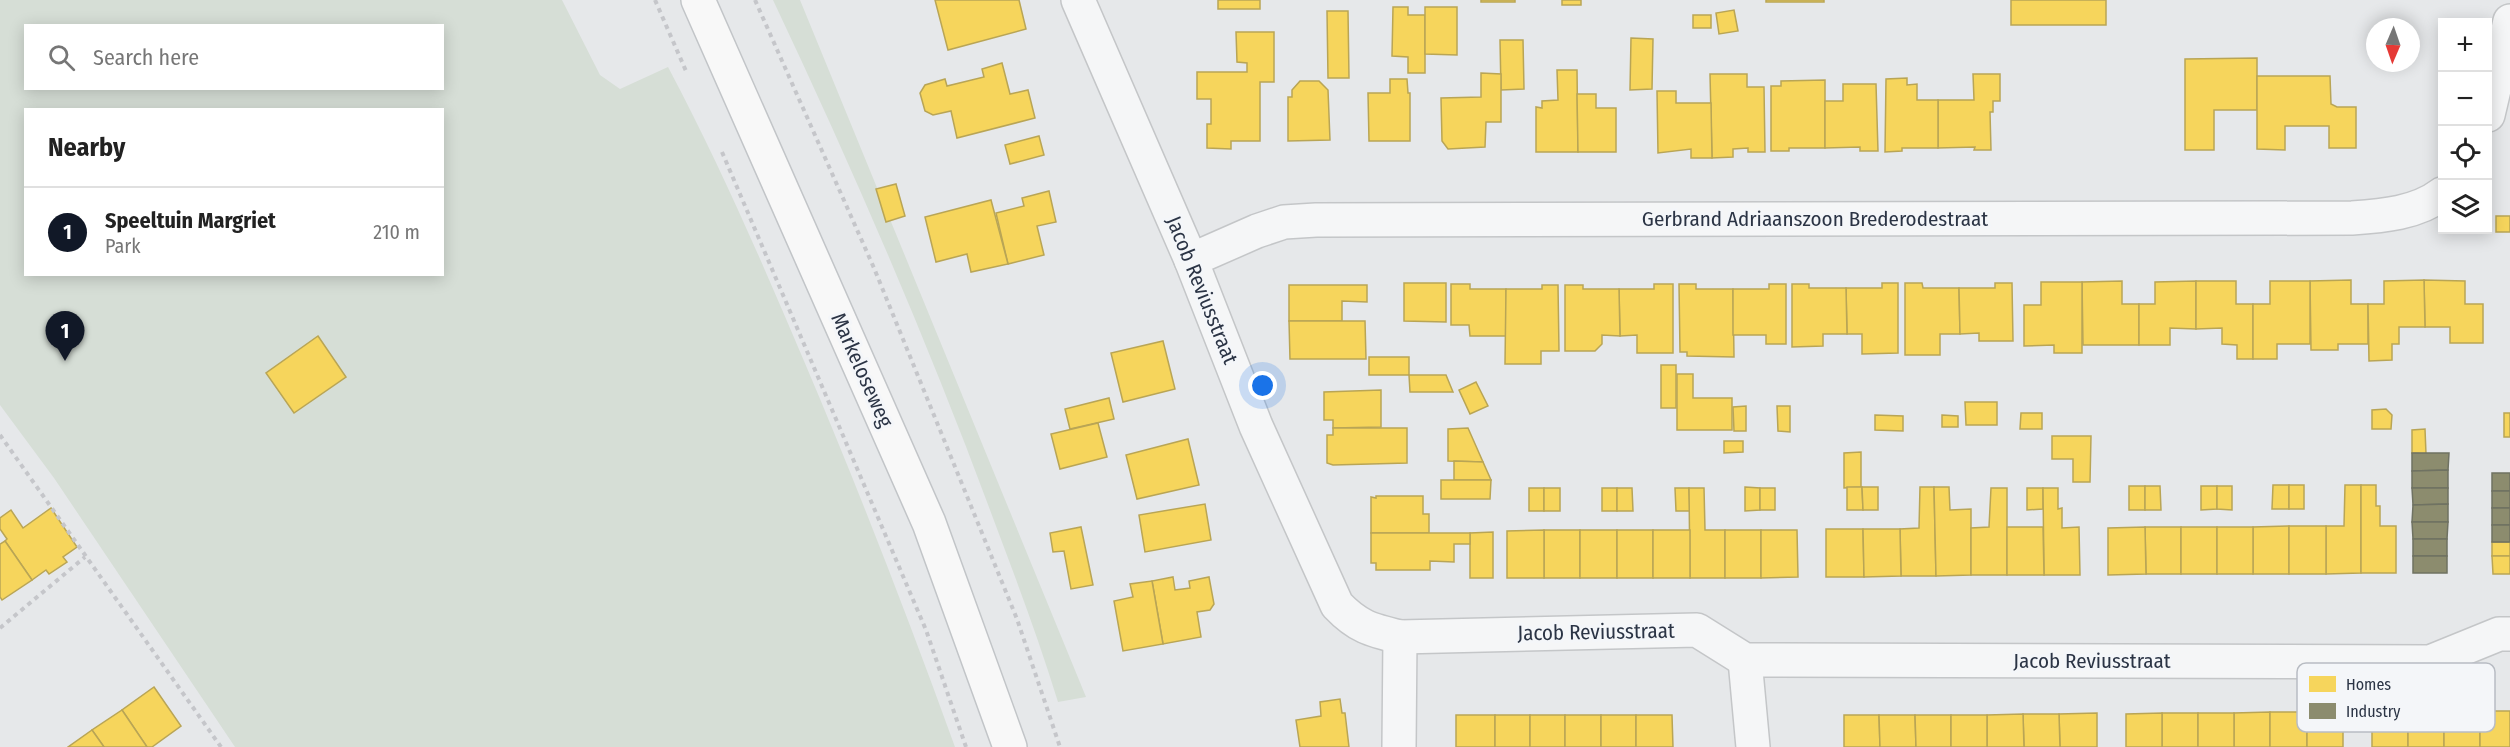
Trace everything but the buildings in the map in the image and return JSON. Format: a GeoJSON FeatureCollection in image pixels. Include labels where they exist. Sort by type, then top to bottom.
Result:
{"type":"FeatureCollection","features":[{"type":"Feature","properties":{"kind":"main road","name":"Markeloseweg"},"geometry":{"type":"LineString","coordinates":[[698,0],[929,523],[1010,747]]}},
{"type":"Feature","properties":{"kind":"street","name":"Jacob Reviusstraat"},"geometry":{"type":"LineString","coordinates":[[1078,0],[1191,260],[1256,426],[1337,605],[1352,621],[1369,630],[1400,637],[1697,630],[1745,660],[2430,662],[2499,634],[2510,634]]}},
{"type":"Feature","properties":{"kind":"street"},"geometry":{"type":"LineString","coordinates":[[2505,0],[2510,2]]}},
{"type":"Feature","properties":{"kind":"street"},"geometry":{"type":"LineString","coordinates":[[2492,95],[2510,21]]}},
{"type":"Feature","properties":{"kind":"street","name":"Gerbrand Adriaanszoon Brederodestraat"},"geometry":{"type":"LineString","coordinates":[[1191,260],[1284,222],[1316,220],[2352,218],[2386,216],[2425,204],[2438,196]]}},
{"type":"Feature","properties":{"kind":"street"},"geometry":{"type":"LineString","coordinates":[[1399,747],[1400,637]]}},
{"type":"Feature","properties":{"kind":"street"},"geometry":{"type":"LineString","coordinates":[[1745,660],[1753,747]]}},
{"type":"Feature","properties":{"kind":"path"},"geometry":{"type":"LineString","coordinates":[[655,0],[687,73]]}},
{"type":"Feature","properties":{"kind":"path"},"geometry":{"type":"LineString","coordinates":[[755,0],[874,268],[1017,619],[1060,747]]}},
{"type":"Feature","properties":{"kind":"path","name":"Markeloseweg"},"geometry":{"type":"LineString","coordinates":[[719,145],[926,630],[966,747]]}},
{"type":"Feature","properties":{"kind":"path"},"geometry":{"type":"LineString","coordinates":[[0,435],[221,747]]}},
{"type":"Feature","properties":{"kind":"path"},"geometry":{"type":"LineString","coordinates":[[0,628],[85,557]]}},
{"type":"Feature","properties":{"kind":"shaded area"},"geometry":{"type":"Polygon","coordinates":[[[0,0],[562,0],[600,75],[620,89],[668,67],[687,103],[756,250],[844,457],[955,747],[235,747],[54,478],[0,405],[0,0]]]}},
{"type":"Feature","properties":{"kind":"shaded area"},"geometry":{"type":"Polygon","coordinates":[[[773,0],[800,0],[1086,697],[1058,702],[1019,587],[916,321],[861,192],[773,0]]]}},
{"type":"Feature","properties":{"kind":"place","name":"Speeltuin Margriet"},"geometry":{"type":"Point","coordinates":[65,361]}}]}
